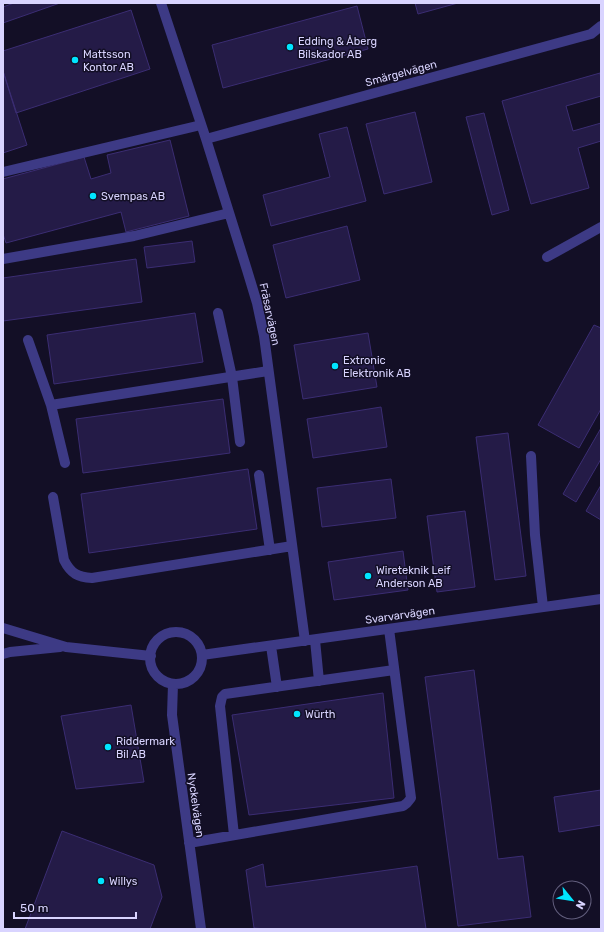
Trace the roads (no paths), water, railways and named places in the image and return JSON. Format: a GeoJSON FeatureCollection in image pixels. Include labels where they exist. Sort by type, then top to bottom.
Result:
{"type":"FeatureCollection","features":[{"type":"Feature","properties":{"kind":"street","name":"Fräsarvägen"},"geometry":{"type":"LineString","coordinates":[[161,3],[206,139],[257,303],[264,336],[292,546],[319,681]]}},
{"type":"Feature","properties":{"kind":"street","name":"Smärgelvägen"},"geometry":{"type":"LineString","coordinates":[[206,139],[591,34],[601,26]]}},
{"type":"Feature","properties":{"kind":"street"},"geometry":{"type":"LineString","coordinates":[[3,172],[201,126]]}},
{"type":"Feature","properties":{"kind":"street"},"geometry":{"type":"LineString","coordinates":[[3,259],[134,236],[229,213]]}},
{"type":"Feature","properties":{"kind":"street"},"geometry":{"type":"LineString","coordinates":[[547,257],[601,227]]}},
{"type":"Feature","properties":{"kind":"street"},"geometry":{"type":"LineString","coordinates":[[218,313],[232,377],[240,442]]}},
{"type":"Feature","properties":{"kind":"street"},"geometry":{"type":"LineString","coordinates":[[28,340],[51,405],[65,462]]}},
{"type":"Feature","properties":{"kind":"street"},"geometry":{"type":"LineString","coordinates":[[51,405],[268,372]]}},
{"type":"Feature","properties":{"kind":"street"},"geometry":{"type":"LineString","coordinates":[[531,456],[535,535],[543,607]]}},
{"type":"Feature","properties":{"kind":"street"},"geometry":{"type":"LineString","coordinates":[[259,475],[270,550]]}},
{"type":"Feature","properties":{"kind":"street"},"geometry":{"type":"LineString","coordinates":[[53,497],[64,560],[68,568],[75,574],[83,577],[92,578],[292,546]]}},
{"type":"Feature","properties":{"kind":"street","name":"Svarvarvägen"},"geometry":{"type":"LineString","coordinates":[[202,655],[601,600]]}},
{"type":"Feature","properties":{"kind":"street"},"geometry":{"type":"LineString","coordinates":[[3,628],[66,647],[151,656]]}},
{"type":"Feature","properties":{"kind":"street"},"geometry":{"type":"LineString","coordinates":[[189,843],[403,806],[407,803],[411,798],[389,629]]}},
{"type":"Feature","properties":{"kind":"street"},"geometry":{"type":"LineString","coordinates":[[172,633],[187,635],[194,639],[202,655],[201,666],[197,674],[192,679],[184,683],[173,684],[158,676],[152,665],[151,656],[152,649],[156,642],[166,634],[172,633]]}},
{"type":"Feature","properties":{"kind":"street"},"geometry":{"type":"LineString","coordinates":[[271,646],[277,687]]}},
{"type":"Feature","properties":{"kind":"street"},"geometry":{"type":"LineString","coordinates":[[3,654],[10,652],[66,647]]}},
{"type":"Feature","properties":{"kind":"street"},"geometry":{"type":"LineString","coordinates":[[234,835],[220,706],[220,700],[222,697],[225,694],[394,670]]}},
{"type":"Feature","properties":{"kind":"street","name":"Nyckelvägen"},"geometry":{"type":"LineString","coordinates":[[173,684],[172,715],[201,929]]}},
{"type":"Feature","properties":{"kind":"place","name":"Edding & Åberg Bilskador AB"},"geometry":{"type":"Point","coordinates":[290,47]}},
{"type":"Feature","properties":{"kind":"place","name":"Mattsson Kontor AB"},"geometry":{"type":"Point","coordinates":[75,60]}},
{"type":"Feature","properties":{"kind":"place","name":"Svempas AB"},"geometry":{"type":"Point","coordinates":[93,196]}},
{"type":"Feature","properties":{"kind":"place","name":"Extronic Elektronik AB"},"geometry":{"type":"Point","coordinates":[335,366]}},
{"type":"Feature","properties":{"kind":"place","name":"Wireteknik Leif Anderson AB"},"geometry":{"type":"Point","coordinates":[368,576]}},
{"type":"Feature","properties":{"kind":"place","name":"Würth"},"geometry":{"type":"Point","coordinates":[297,714]}},
{"type":"Feature","properties":{"kind":"place","name":"Riddermark Bil AB"},"geometry":{"type":"Point","coordinates":[108,747]}},
{"type":"Feature","properties":{"kind":"place","name":"Willys"},"geometry":{"type":"Point","coordinates":[101,881]}}]}
